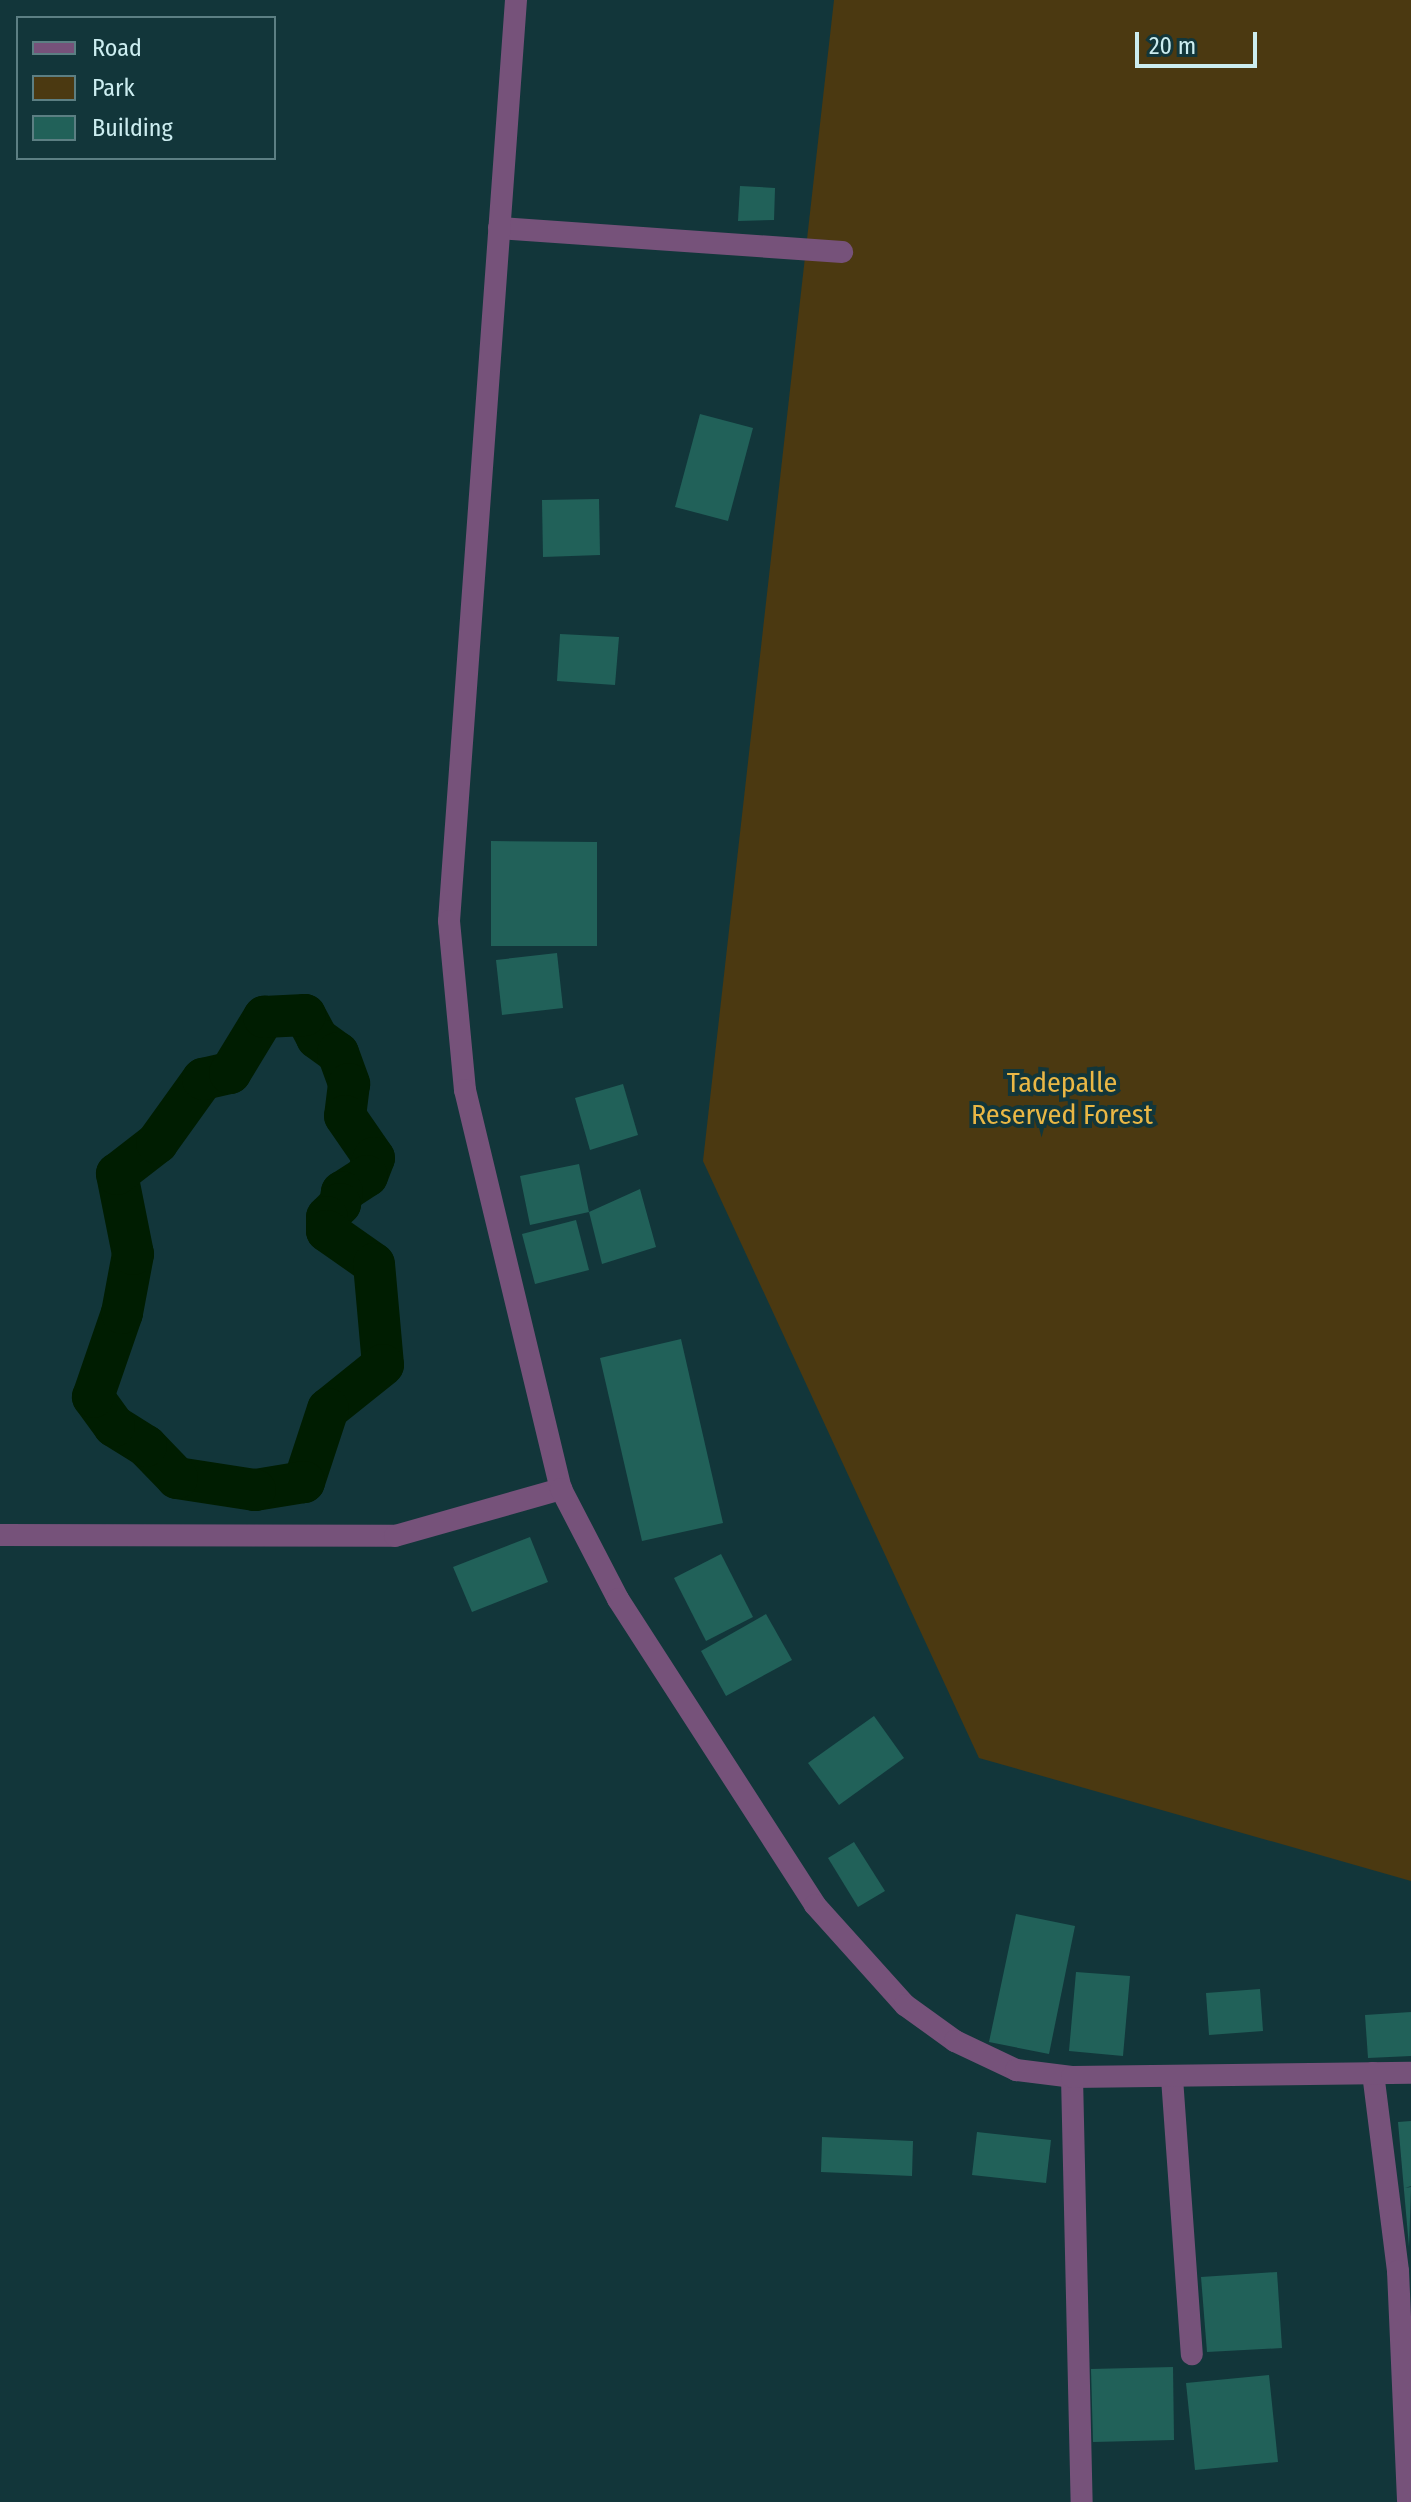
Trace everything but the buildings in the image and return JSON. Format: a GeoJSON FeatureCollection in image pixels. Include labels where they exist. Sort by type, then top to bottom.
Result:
{"type":"FeatureCollection","features":[{"type":"Feature","properties":{"kind":"street"},"geometry":{"type":"LineString","coordinates":[[516,0],[449,921],[465,1090],[561,1489],[618,1599],[815,1905],[863,1962],[905,2005],[955,2041],[1016,2070],[1072,2077],[1411,2073]]}},
{"type":"Feature","properties":{"kind":"street"},"geometry":{"type":"LineString","coordinates":[[499,228],[842,252]]}},
{"type":"Feature","properties":{"kind":"street"},"geometry":{"type":"LineString","coordinates":[[0,1535],[395,1536],[561,1489]]}},
{"type":"Feature","properties":{"kind":"street"},"geometry":{"type":"LineString","coordinates":[[1373,2073],[1398,2271],[1408,2502]]}},
{"type":"Feature","properties":{"kind":"street"},"geometry":{"type":"LineString","coordinates":[[1072,2077],[1082,2502]]}},
{"type":"Feature","properties":{"kind":"street"},"geometry":{"type":"LineString","coordinates":[[1172,2078],[1192,2354]]}},
{"type":"Feature","properties":{"kind":"green space","name":"Tadepalle Reserved Forest"},"geometry":{"type":"Polygon","coordinates":[[[834,0],[1411,0],[1411,1881],[979,1758],[703,1161],[834,0]]]}},
{"type":"Feature","properties":{"kind":"waterway"},"geometry":{"type":"LineString","coordinates":[[305,1015],[317,1038],[338,1053],[349,1084],[345,1116],[374,1158],[367,1176],[342,1192],[340,1204],[327,1217],[327,1231],[374,1264],[383,1365],[328,1409],[304,1482],[255,1490],[177,1478],[146,1446],[114,1426],[93,1397],[122,1313],[133,1254],[117,1174],[157,1143],[203,1079],[230,1073],[264,1017],[305,1015]]}}]}
